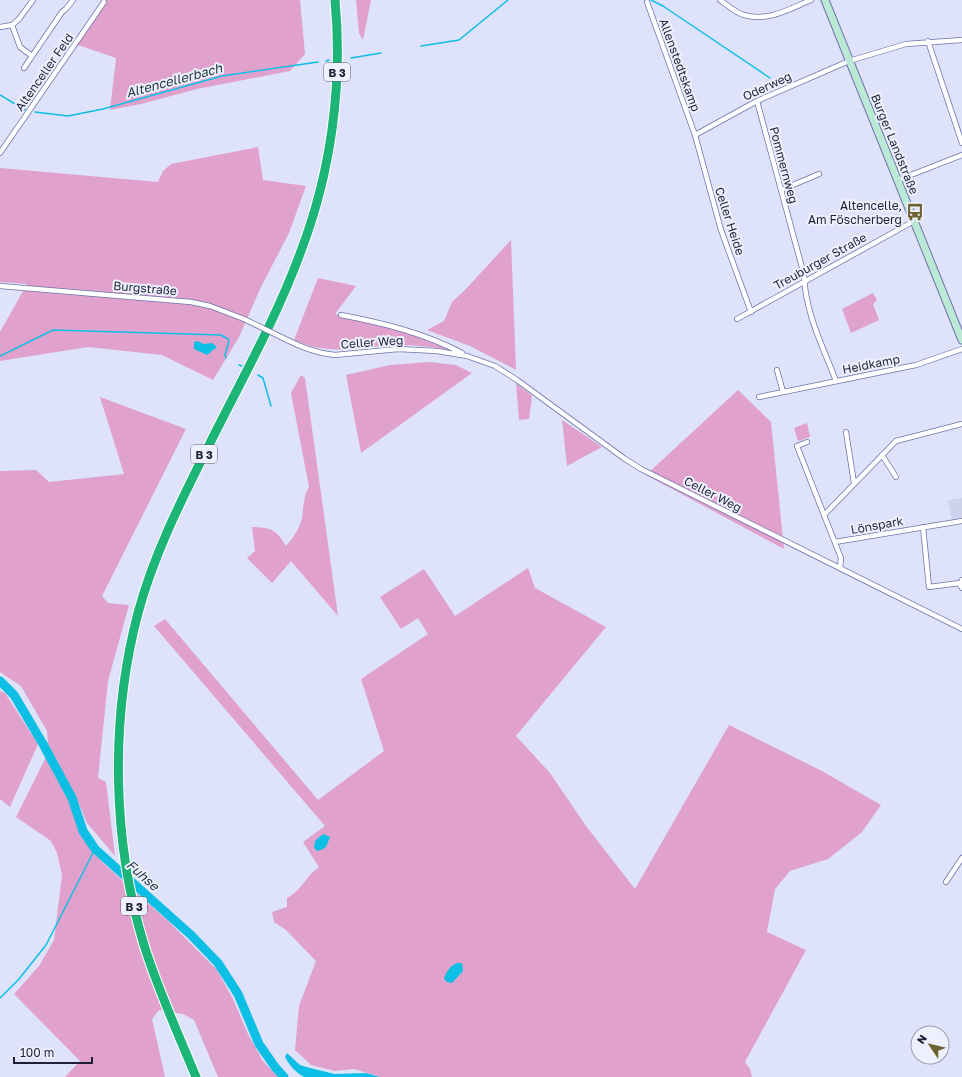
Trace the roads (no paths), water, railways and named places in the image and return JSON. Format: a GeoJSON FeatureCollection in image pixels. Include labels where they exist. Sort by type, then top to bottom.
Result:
{"type":"FeatureCollection","features":[{"type":"Feature","properties":{"kind":"highway","name":"B 3"},"geometry":{"type":"LineString","coordinates":[[196,1077],[154,974],[135,911],[123,840],[119,776],[120,728],[124,686],[133,634],[146,586],[176,513],[284,293],[302,250],[318,200],[327,163],[335,109],[337,46],[335,0]]}},
{"type":"Feature","properties":{"kind":"street"},"geometry":{"type":"LineString","coordinates":[[0,27],[12,25],[20,19],[33,0]]}},
{"type":"Feature","properties":{"kind":"street"},"geometry":{"type":"LineString","coordinates":[[24,68],[62,12],[73,0]]}},
{"type":"Feature","properties":{"kind":"street"},"geometry":{"type":"LineString","coordinates":[[720,0],[743,15],[763,18],[811,0]]}},
{"type":"Feature","properties":{"kind":"street","name":"Burger Landstraße"},"geometry":{"type":"LineString","coordinates":[[825,0],[962,340]]}},
{"type":"Feature","properties":{"kind":"street","name":"Altenceller Feld"},"geometry":{"type":"LineString","coordinates":[[0,153],[104,2]]}},
{"type":"Feature","properties":{"kind":"street","name":"Allenstedtskamp"},"geometry":{"type":"LineString","coordinates":[[647,2],[695,135]]}},
{"type":"Feature","properties":{"kind":"street"},"geometry":{"type":"LineString","coordinates":[[12,25],[20,47],[32,56]]}},
{"type":"Feature","properties":{"kind":"street","name":"Oderweg"},"geometry":{"type":"LineString","coordinates":[[695,135],[756,101],[849,61],[888,48],[928,41],[962,40]]}},
{"type":"Feature","properties":{"kind":"street"},"geometry":{"type":"LineString","coordinates":[[928,41],[962,143]]}},
{"type":"Feature","properties":{"kind":"street","name":"Pommernweg"},"geometry":{"type":"LineString","coordinates":[[756,101],[804,274],[805,294],[814,325],[836,381]]}},
{"type":"Feature","properties":{"kind":"street","name":"Celler Heide"},"geometry":{"type":"LineString","coordinates":[[695,135],[721,230],[751,312]]}},
{"type":"Feature","properties":{"kind":"street"},"geometry":{"type":"LineString","coordinates":[[898,180],[962,155]]}},
{"type":"Feature","properties":{"kind":"street"},"geometry":{"type":"LineString","coordinates":[[781,190],[819,174]]}},
{"type":"Feature","properties":{"kind":"street","name":"Treuburger Straße"},"geometry":{"type":"LineString","coordinates":[[736,319],[914,221]]}},
{"type":"Feature","properties":{"kind":"street","name":"Burgstraße"},"geometry":{"type":"LineString","coordinates":[[0,286],[191,302],[210,306],[244,319],[281,337]]}},
{"type":"Feature","properties":{"kind":"street","name":"Celler Weg"},"geometry":{"type":"LineString","coordinates":[[341,315],[406,330],[438,341],[467,356],[495,366],[517,380],[625,459],[642,469],[962,629]]}},
{"type":"Feature","properties":{"kind":"street","name":"Celler Weg"},"geometry":{"type":"LineString","coordinates":[[281,337],[312,351],[335,355],[404,349],[437,351],[467,356]]}},
{"type":"Feature","properties":{"kind":"street","name":"Heidkamp"},"geometry":{"type":"LineString","coordinates":[[759,397],[916,365],[962,349]]}},
{"type":"Feature","properties":{"kind":"street"},"geometry":{"type":"LineString","coordinates":[[777,370],[782,392]]}},
{"type":"Feature","properties":{"kind":"street"},"geometry":{"type":"LineString","coordinates":[[824,515],[896,441],[962,424]]}},
{"type":"Feature","properties":{"kind":"street"},"geometry":{"type":"LineString","coordinates":[[846,432],[854,483]]}},
{"type":"Feature","properties":{"kind":"street","name":"Lönspark"},"geometry":{"type":"LineString","coordinates":[[807,442],[797,446],[841,558],[840,568]]}},
{"type":"Feature","properties":{"kind":"street"},"geometry":{"type":"LineString","coordinates":[[882,455],[896,478]]}},
{"type":"Feature","properties":{"kind":"street","name":"Lönspark"},"geometry":{"type":"LineString","coordinates":[[835,542],[960,521]]}},
{"type":"Feature","properties":{"kind":"street"},"geometry":{"type":"LineString","coordinates":[[923,527],[928,587],[961,584]]}},
{"type":"Feature","properties":{"kind":"street"},"geometry":{"type":"LineString","coordinates":[[946,882],[962,858]]}},
{"type":"Feature","properties":{"kind":"water"},"geometry":{"type":"Polygon","coordinates":[[[197,341],[204,344],[212,343],[217,347],[207,355],[194,349],[194,342],[197,341]]]}},
{"type":"Feature","properties":{"kind":"water"},"geometry":{"type":"Polygon","coordinates":[[[323,834],[330,837],[326,847],[317,851],[314,848],[315,841],[323,834]]]}},
{"type":"Feature","properties":{"kind":"water"},"geometry":{"type":"Polygon","coordinates":[[[457,963],[462,963],[463,971],[452,983],[447,982],[444,979],[446,974],[450,968],[457,963]]]}},
{"type":"Feature","properties":{"kind":"water"},"geometry":{"type":"Polygon","coordinates":[[[287,1053],[300,1065],[310,1068],[335,1074],[366,1073],[380,1077],[304,1077],[295,1071],[289,1063],[285,1057],[287,1053]]]}},
{"type":"Feature","properties":{"kind":"waterway","name":"Altencellerbach"},"geometry":{"type":"LineString","coordinates":[[421,46],[459,40],[508,0]]}},
{"type":"Feature","properties":{"kind":"waterway","name":"Altencellerbach"},"geometry":{"type":"LineString","coordinates":[[651,0],[663,6],[770,78]]}},
{"type":"Feature","properties":{"kind":"waterway","name":"Altencellerbach"},"geometry":{"type":"LineString","coordinates":[[351,58],[381,53]]}},
{"type":"Feature","properties":{"kind":"waterway","name":"Altencellerbach"},"geometry":{"type":"LineString","coordinates":[[35,112],[68,116],[103,109],[222,76],[318,62]]}},
{"type":"Feature","properties":{"kind":"waterway","name":"Altencellerbach"},"geometry":{"type":"LineString","coordinates":[[0,95],[25,110]]}},
{"type":"Feature","properties":{"kind":"waterway"},"geometry":{"type":"LineString","coordinates":[[0,356],[53,330],[221,335],[229,341],[225,355],[226,358]]}},
{"type":"Feature","properties":{"kind":"waterway"},"geometry":{"type":"LineString","coordinates":[[258,375],[263,378],[271,406]]}},
{"type":"Feature","properties":{"kind":"waterway","name":"Fuhse"},"geometry":{"type":"LineString","coordinates":[[0,681],[14,695],[43,744],[72,798],[83,831],[95,849],[191,935],[218,963],[238,994],[259,1044],[284,1077]]}},
{"type":"Feature","properties":{"kind":"waterway"},"geometry":{"type":"LineString","coordinates":[[0,998],[19,979],[46,945],[95,849]]}},
{"type":"Feature","properties":{"kind":"place","name":"Altencelle, Am Föscherberg"},"geometry":{"type":"Point","coordinates":[915,212]}}]}
